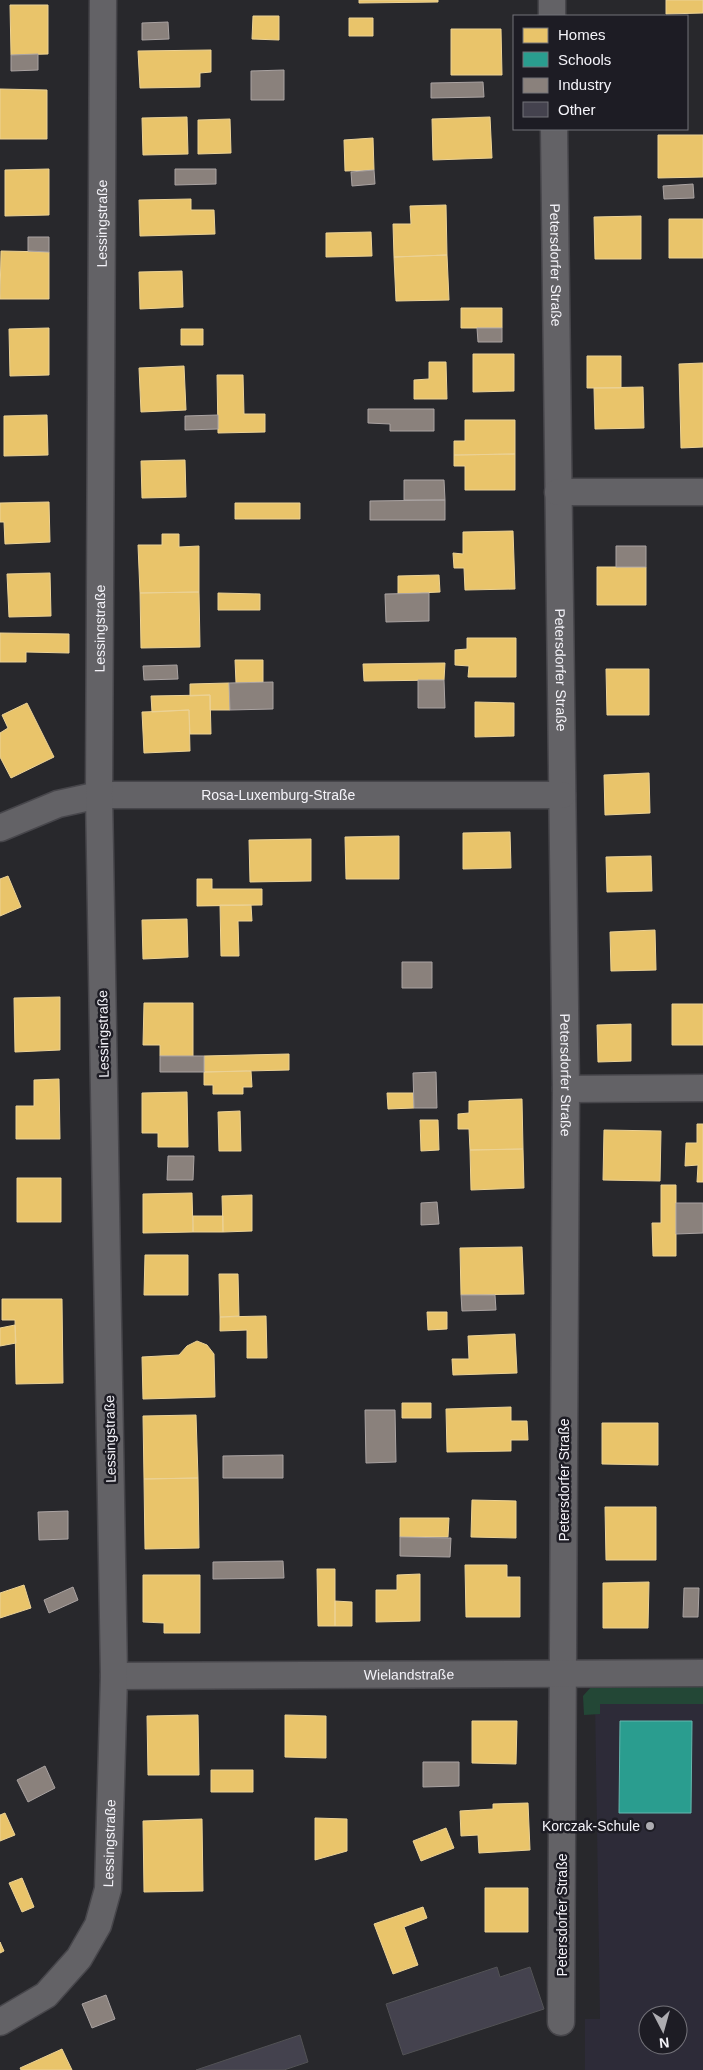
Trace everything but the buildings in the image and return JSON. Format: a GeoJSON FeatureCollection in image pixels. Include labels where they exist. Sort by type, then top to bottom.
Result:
{"type":"FeatureCollection","features":[{"type":"Feature","properties":{"kind":"street","name":"Lessingstraße"},"geometry":{"type":"LineString","coordinates":[[0,2022],[46,1995],[78,1958],[98,1925],[108,1889],[114,1676],[99,795],[103,0]]}},
{"type":"Feature","properties":{"kind":"street"},"geometry":{"type":"LineString","coordinates":[[552,0],[552,15]]}},
{"type":"Feature","properties":{"kind":"street","name":"Petersdorfer Straße"},"geometry":{"type":"LineString","coordinates":[[554,130],[566,1089],[561,2022]]}},
{"type":"Feature","properties":{"kind":"street"},"geometry":{"type":"LineString","coordinates":[[558,492],[703,492]]}},
{"type":"Feature","properties":{"kind":"street","name":"Rosa-Luxemburg-Straße"},"geometry":{"type":"LineString","coordinates":[[0,828],[58,804],[99,795],[562,795]]}},
{"type":"Feature","properties":{"kind":"street"},"geometry":{"type":"LineString","coordinates":[[566,1089],[703,1088]]}},
{"type":"Feature","properties":{"kind":"street","name":"Wielandstraße"},"geometry":{"type":"LineString","coordinates":[[114,1676],[703,1673]]}},
{"type":"Feature","properties":{"kind":"shaded area","name":"Korczak-Schule"},"geometry":{"type":"Polygon","coordinates":[[[703,1700],[703,2070],[585,2070],[585,2019],[600,2019],[595,1701],[703,1700]]]}},
{"type":"Feature","properties":{"kind":"green space"},"geometry":{"type":"Polygon","coordinates":[[[703,1682],[703,1704],[600,1704],[600,1714],[584,1715],[583,1696],[591,1687],[598,1683],[703,1682]]]}},
{"type":"Feature","properties":{"kind":"place","name":"Korczak-Schule"},"geometry":{"type":"Point","coordinates":[650,1826]}}]}
